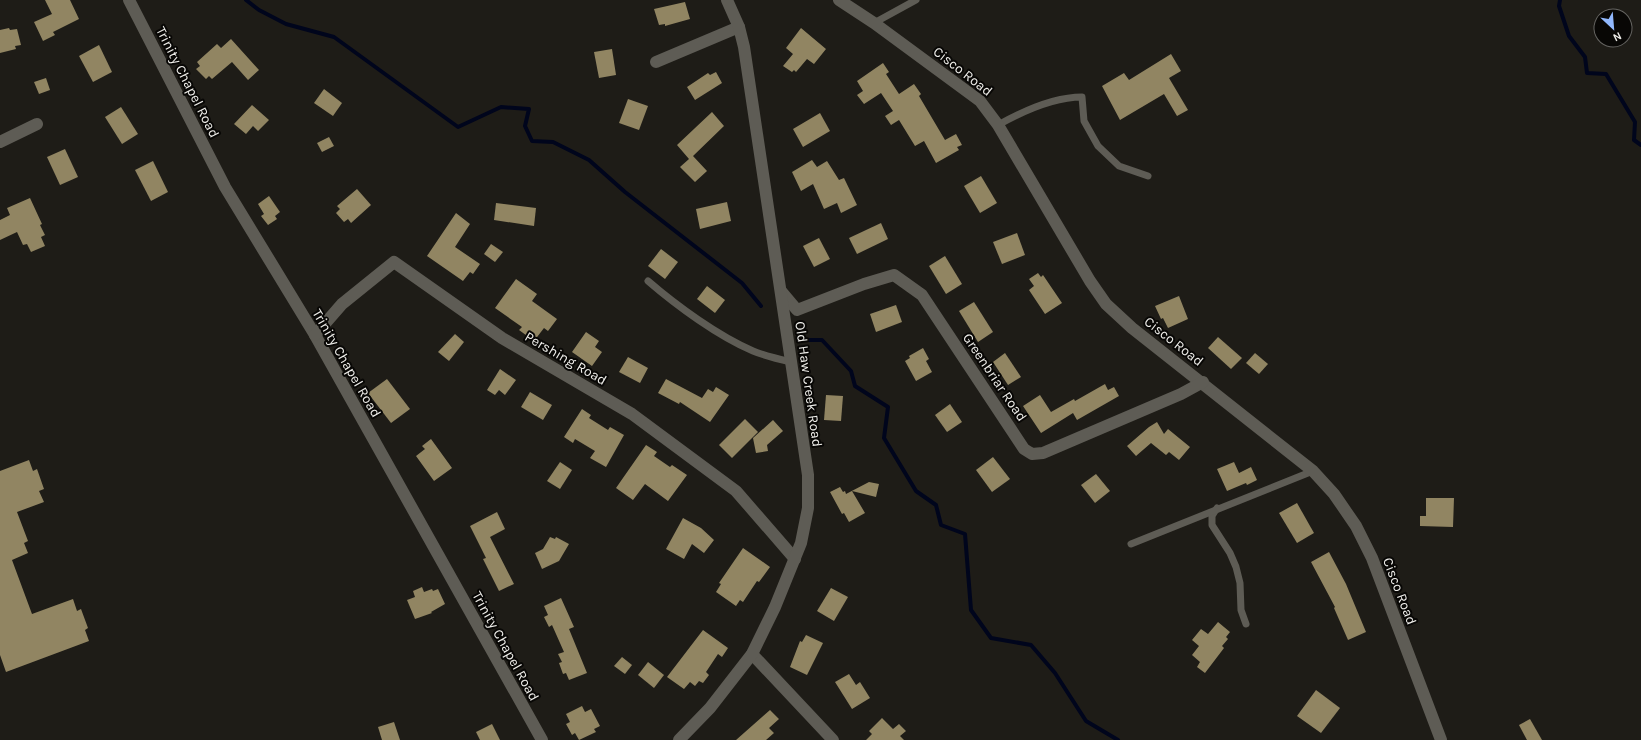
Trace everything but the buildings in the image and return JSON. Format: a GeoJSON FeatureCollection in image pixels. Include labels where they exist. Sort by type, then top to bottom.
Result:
{"type":"FeatureCollection","features":[{"type":"Feature","properties":{"kind":"street","name":"Trinity Chapel Road"},"geometry":{"type":"LineString","coordinates":[[129,0],[225,187],[315,335],[542,740]]}},
{"type":"Feature","properties":{"kind":"street","name":"Old Haw Creek Road"},"geometry":{"type":"LineString","coordinates":[[680,740],[715,702],[752,654],[795,559],[806,523],[808,486],[781,291],[744,47],[739,27],[727,0]]}},
{"type":"Feature","properties":{"kind":"street","name":"Cisco Road"},"geometry":{"type":"LineString","coordinates":[[839,0],[874,23],[980,101],[998,125],[1090,281],[1106,304],[1132,328],[1314,470],[1334,494],[1356,526],[1372,558],[1441,740]]}},
{"type":"Feature","properties":{"kind":"street"},"geometry":{"type":"LineString","coordinates":[[656,62],[739,27]]}},
{"type":"Feature","properties":{"kind":"street"},"geometry":{"type":"LineString","coordinates":[[0,142],[37,124]]}},
{"type":"Feature","properties":{"kind":"street","name":"Pershing Road"},"geometry":{"type":"LineString","coordinates":[[315,335],[342,304],[394,262],[502,338],[632,414],[736,491],[795,559]]}},
{"type":"Feature","properties":{"kind":"street","name":"Greenbriar Road"},"geometry":{"type":"LineString","coordinates":[[781,291],[797,310],[864,284],[894,275],[922,295],[1024,449],[1032,454],[1043,453],[1182,394],[1203,382]]}},
{"type":"Feature","properties":{"kind":"street"},"geometry":{"type":"LineString","coordinates":[[752,654],[833,740]]}},
{"type":"Feature","properties":{"kind":"lane"},"geometry":{"type":"LineString","coordinates":[[874,23],[916,0]]}},
{"type":"Feature","properties":{"kind":"lane"},"geometry":{"type":"LineString","coordinates":[[998,125],[1032,108],[1072,97],[1082,97],[1084,121],[1098,146],[1119,166],[1148,176]]}},
{"type":"Feature","properties":{"kind":"lane"},"geometry":{"type":"LineString","coordinates":[[648,281],[671,300],[729,338],[752,351],[791,362]]}},
{"type":"Feature","properties":{"kind":"lane"},"geometry":{"type":"LineString","coordinates":[[1131,544],[1314,470]]}},
{"type":"Feature","properties":{"kind":"lane"},"geometry":{"type":"LineString","coordinates":[[1217,508],[1212,516],[1212,525],[1230,553],[1236,567],[1240,582],[1241,610],[1246,624]]}},
{"type":"Feature","properties":{"kind":"waterway"},"geometry":{"type":"LineString","coordinates":[[246,0],[259,10],[286,24],[334,37],[458,127],[501,107],[529,109],[525,126],[532,141],[553,142],[589,160],[625,192],[742,283],[761,306]]}},
{"type":"Feature","properties":{"kind":"waterway"},"geometry":{"type":"LineString","coordinates":[[1560,0],[1559,6],[1569,36],[1585,57],[1587,73],[1606,74],[1635,122],[1634,140],[1641,145]]}},
{"type":"Feature","properties":{"kind":"waterway"},"geometry":{"type":"LineString","coordinates":[[807,340],[822,340],[851,371],[855,386],[888,407],[884,438],[916,491],[936,505],[941,525],[965,534],[971,610],[991,638],[1031,645],[1055,673],[1086,721],[1118,740]]}}]}
